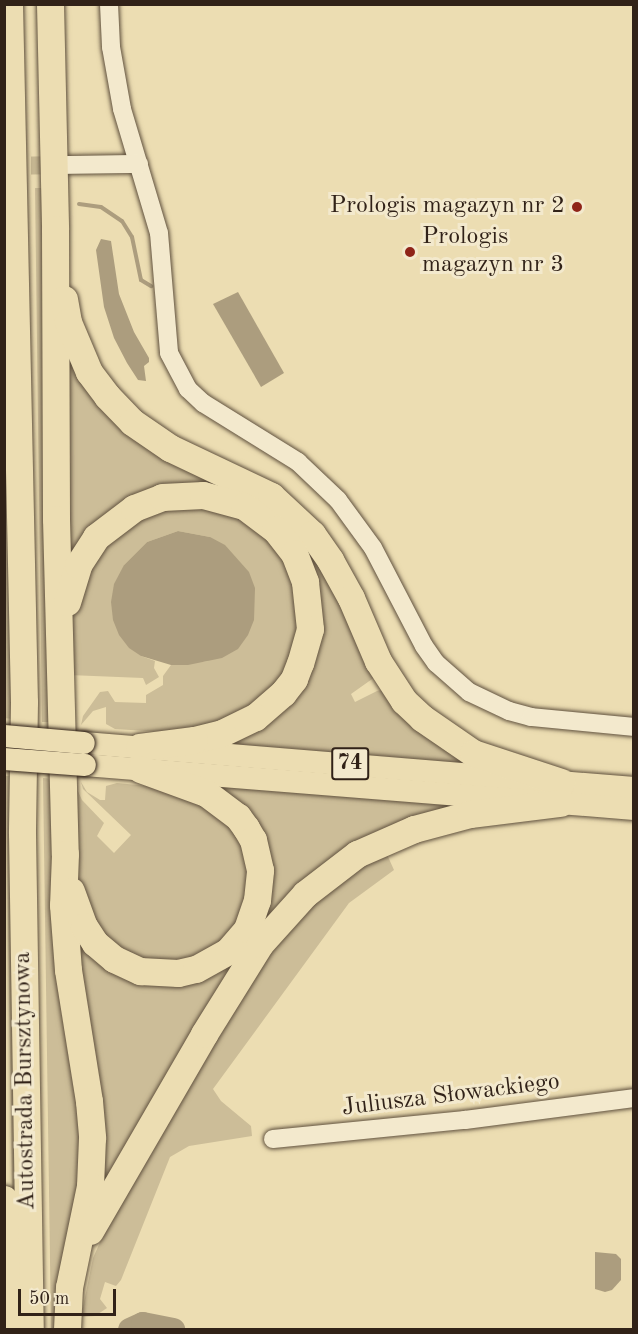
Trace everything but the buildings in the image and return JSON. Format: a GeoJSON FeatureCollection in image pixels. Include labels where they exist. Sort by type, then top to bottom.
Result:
{"type":"FeatureCollection","features":[{"type":"Feature","properties":{"kind":"highway","name":"Autostrada Bursztynowa"},"geometry":{"type":"LineString","coordinates":[[9,4],[24,702],[22,833],[30,1329]]}},
{"type":"Feature","properties":{"kind":"highway"},"geometry":{"type":"LineString","coordinates":[[50,4],[65,854],[63,905],[67,961],[89,1103],[92,1138],[88,1197],[67,1302],[68,1329]]}},
{"type":"Feature","properties":{"kind":"highway"},"geometry":{"type":"LineString","coordinates":[[55,243],[68,322],[89,372],[107,396],[132,422],[154,438],[261,490],[301,522],[335,568],[378,661],[404,701],[422,718],[473,753],[561,793]]}},
{"type":"Feature","properties":{"kind":"highway"},"geometry":{"type":"LineString","coordinates":[[60,662],[65,609],[78,565],[96,537],[134,508],[168,496],[192,494],[213,496],[244,506],[259,515],[285,540],[300,566],[305,582],[310,629],[307,648],[294,679],[268,708],[240,726],[140,758]]}},
{"type":"Feature","properties":{"kind":"highway"},"geometry":{"type":"LineString","coordinates":[[65,854],[74,900],[84,926],[95,943],[126,966],[157,974],[177,973],[215,960],[239,941],[253,916],[260,885],[260,870],[252,840],[238,817],[206,794],[140,758]]}},
{"type":"Feature","properties":{"kind":"highway"},"geometry":{"type":"LineString","coordinates":[[74,1268],[112,1190],[192,1053],[260,944],[287,911],[320,881],[357,854],[393,837],[470,814],[561,793]]}},
{"type":"Feature","properties":{"kind":"highway","name":"Autostrada Bursztynowa"},"geometry":{"type":"LineString","coordinates":[[4,1198],[6,1329]]}},
{"type":"Feature","properties":{"kind":"main road"},"geometry":{"type":"LineString","coordinates":[[4,736],[85,754]]}},
{"type":"Feature","properties":{"kind":"main road"},"geometry":{"type":"LineString","coordinates":[[4,759],[85,754],[140,758]]}},
{"type":"Feature","properties":{"kind":"main road","name":"74"},"geometry":{"type":"LineString","coordinates":[[140,758],[561,793],[633,809]]}},
{"type":"Feature","properties":{"kind":"main road","name":"74"},"geometry":{"type":"LineString","coordinates":[[561,793],[633,788]]}},
{"type":"Feature","properties":{"kind":"street"},"geometry":{"type":"LineString","coordinates":[[109,4],[116,79],[159,233],[169,353],[188,388],[203,403],[266,440],[298,462],[338,500],[373,548],[424,646],[436,663],[469,692],[509,711],[531,717],[633,727]]}},
{"type":"Feature","properties":{"kind":"street"},"geometry":{"type":"LineString","coordinates":[[64,165],[139,164]]}},
{"type":"Feature","properties":{"kind":"street","name":"Juliusza Słowackiego"},"geometry":{"type":"LineString","coordinates":[[273,1139],[465,1120],[633,1098]]}},
{"type":"Feature","properties":{"kind":"shaded area"},"geometry":{"type":"Polygon","coordinates":[[[35,188],[47,188],[53,722],[42,722],[35,188]]]}},
{"type":"Feature","properties":{"kind":"shaded area"},"geometry":{"type":"Polygon","coordinates":[[[101,239],[111,241],[119,294],[134,332],[149,358],[149,362],[144,366],[146,381],[138,380],[127,363],[114,338],[104,307],[96,250],[101,239]]]}},
{"type":"Feature","properties":{"kind":"shaded area"},"geometry":{"type":"Polygon","coordinates":[[[4,254],[13,719],[4,718],[4,254]]]}},
{"type":"Feature","properties":{"kind":"shaded area"},"geometry":{"type":"Polygon","coordinates":[[[238,292],[284,373],[261,387],[213,304],[238,292]]]}},
{"type":"Feature","properties":{"kind":"shaded area"},"geometry":{"type":"Polygon","coordinates":[[[62,331],[85,379],[313,546],[375,677],[351,694],[355,702],[386,689],[475,766],[215,743],[282,708],[310,569],[194,486],[71,560],[62,331]]]}},
{"type":"Feature","properties":{"kind":"shaded area"},"geometry":{"type":"Polygon","coordinates":[[[178,503],[244,517],[285,557],[302,617],[290,668],[251,711],[178,733],[115,729],[106,724],[106,707],[93,711],[81,725],[83,716],[100,692],[108,691],[115,702],[146,703],[146,695],[163,685],[163,676],[171,665],[208,661],[210,537],[178,531],[147,542],[124,565],[141,656],[155,661],[154,668],[159,677],[146,685],[143,678],[69,675],[71,602],[111,533],[178,503]]]}},
{"type":"Feature","properties":{"kind":"shaded area"},"geometry":{"type":"Polygon","coordinates":[[[178,531],[210,537],[225,545],[249,572],[255,588],[254,620],[248,635],[238,649],[222,658],[188,665],[171,665],[141,656],[129,648],[119,635],[113,620],[111,602],[114,584],[124,565],[147,542],[178,531]]]}},
{"type":"Feature","properties":{"kind":"shaded area"},"geometry":{"type":"Polygon","coordinates":[[[6,776],[14,776],[23,1330],[12,1190],[6,776]]]}},
{"type":"Feature","properties":{"kind":"shaded area"},"geometry":{"type":"Polygon","coordinates":[[[43,778],[54,779],[85,1143],[59,1330],[51,1329],[43,778]]]}},
{"type":"Feature","properties":{"kind":"shaded area"},"geometry":{"type":"Polygon","coordinates":[[[81,782],[87,792],[100,800],[105,800],[106,786],[117,783],[167,788],[211,807],[245,844],[249,903],[225,939],[183,962],[151,963],[115,950],[76,896],[76,787],[82,800],[104,823],[97,836],[114,853],[131,835],[83,789],[81,782]]]}},
{"type":"Feature","properties":{"kind":"shaded area"},"geometry":{"type":"Polygon","coordinates":[[[197,783],[480,806],[330,865],[112,1178],[95,1179],[74,934],[196,977],[268,883],[197,783]]]}},
{"type":"Feature","properties":{"kind":"shaded area"},"geometry":{"type":"Polygon","coordinates":[[[385,850],[394,870],[349,903],[213,1089],[221,1101],[251,1126],[252,1136],[189,1146],[170,1157],[121,1280],[116,1286],[105,1282],[100,1299],[107,1308],[95,1316],[81,1317],[93,1258],[110,1220],[251,976],[298,913],[385,850]]]}},
{"type":"Feature","properties":{"kind":"shaded area"},"geometry":{"type":"Polygon","coordinates":[[[595,1252],[616,1254],[621,1259],[621,1280],[612,1290],[605,1292],[595,1289],[595,1252]]]}},
{"type":"Feature","properties":{"kind":"waterway"},"geometry":{"type":"LineString","coordinates":[[79,204],[101,207],[122,221],[132,237],[141,280],[151,286]]}},
{"type":"Feature","properties":{"kind":"waterway"},"geometry":{"type":"LineString","coordinates":[[130,1330],[143,1324],[173,1330]]}},
{"type":"Feature","properties":{"kind":"tunnel"},"geometry":{"type":"LineString","coordinates":[[4,166],[63,165]]}},
{"type":"Feature","properties":{"kind":"place","name":"Prologis magazyn nr 2"},"geometry":{"type":"Point","coordinates":[577,207]}},
{"type":"Feature","properties":{"kind":"place","name":"Prologis magazyn nr 3"},"geometry":{"type":"Point","coordinates":[410,252]}}]}
